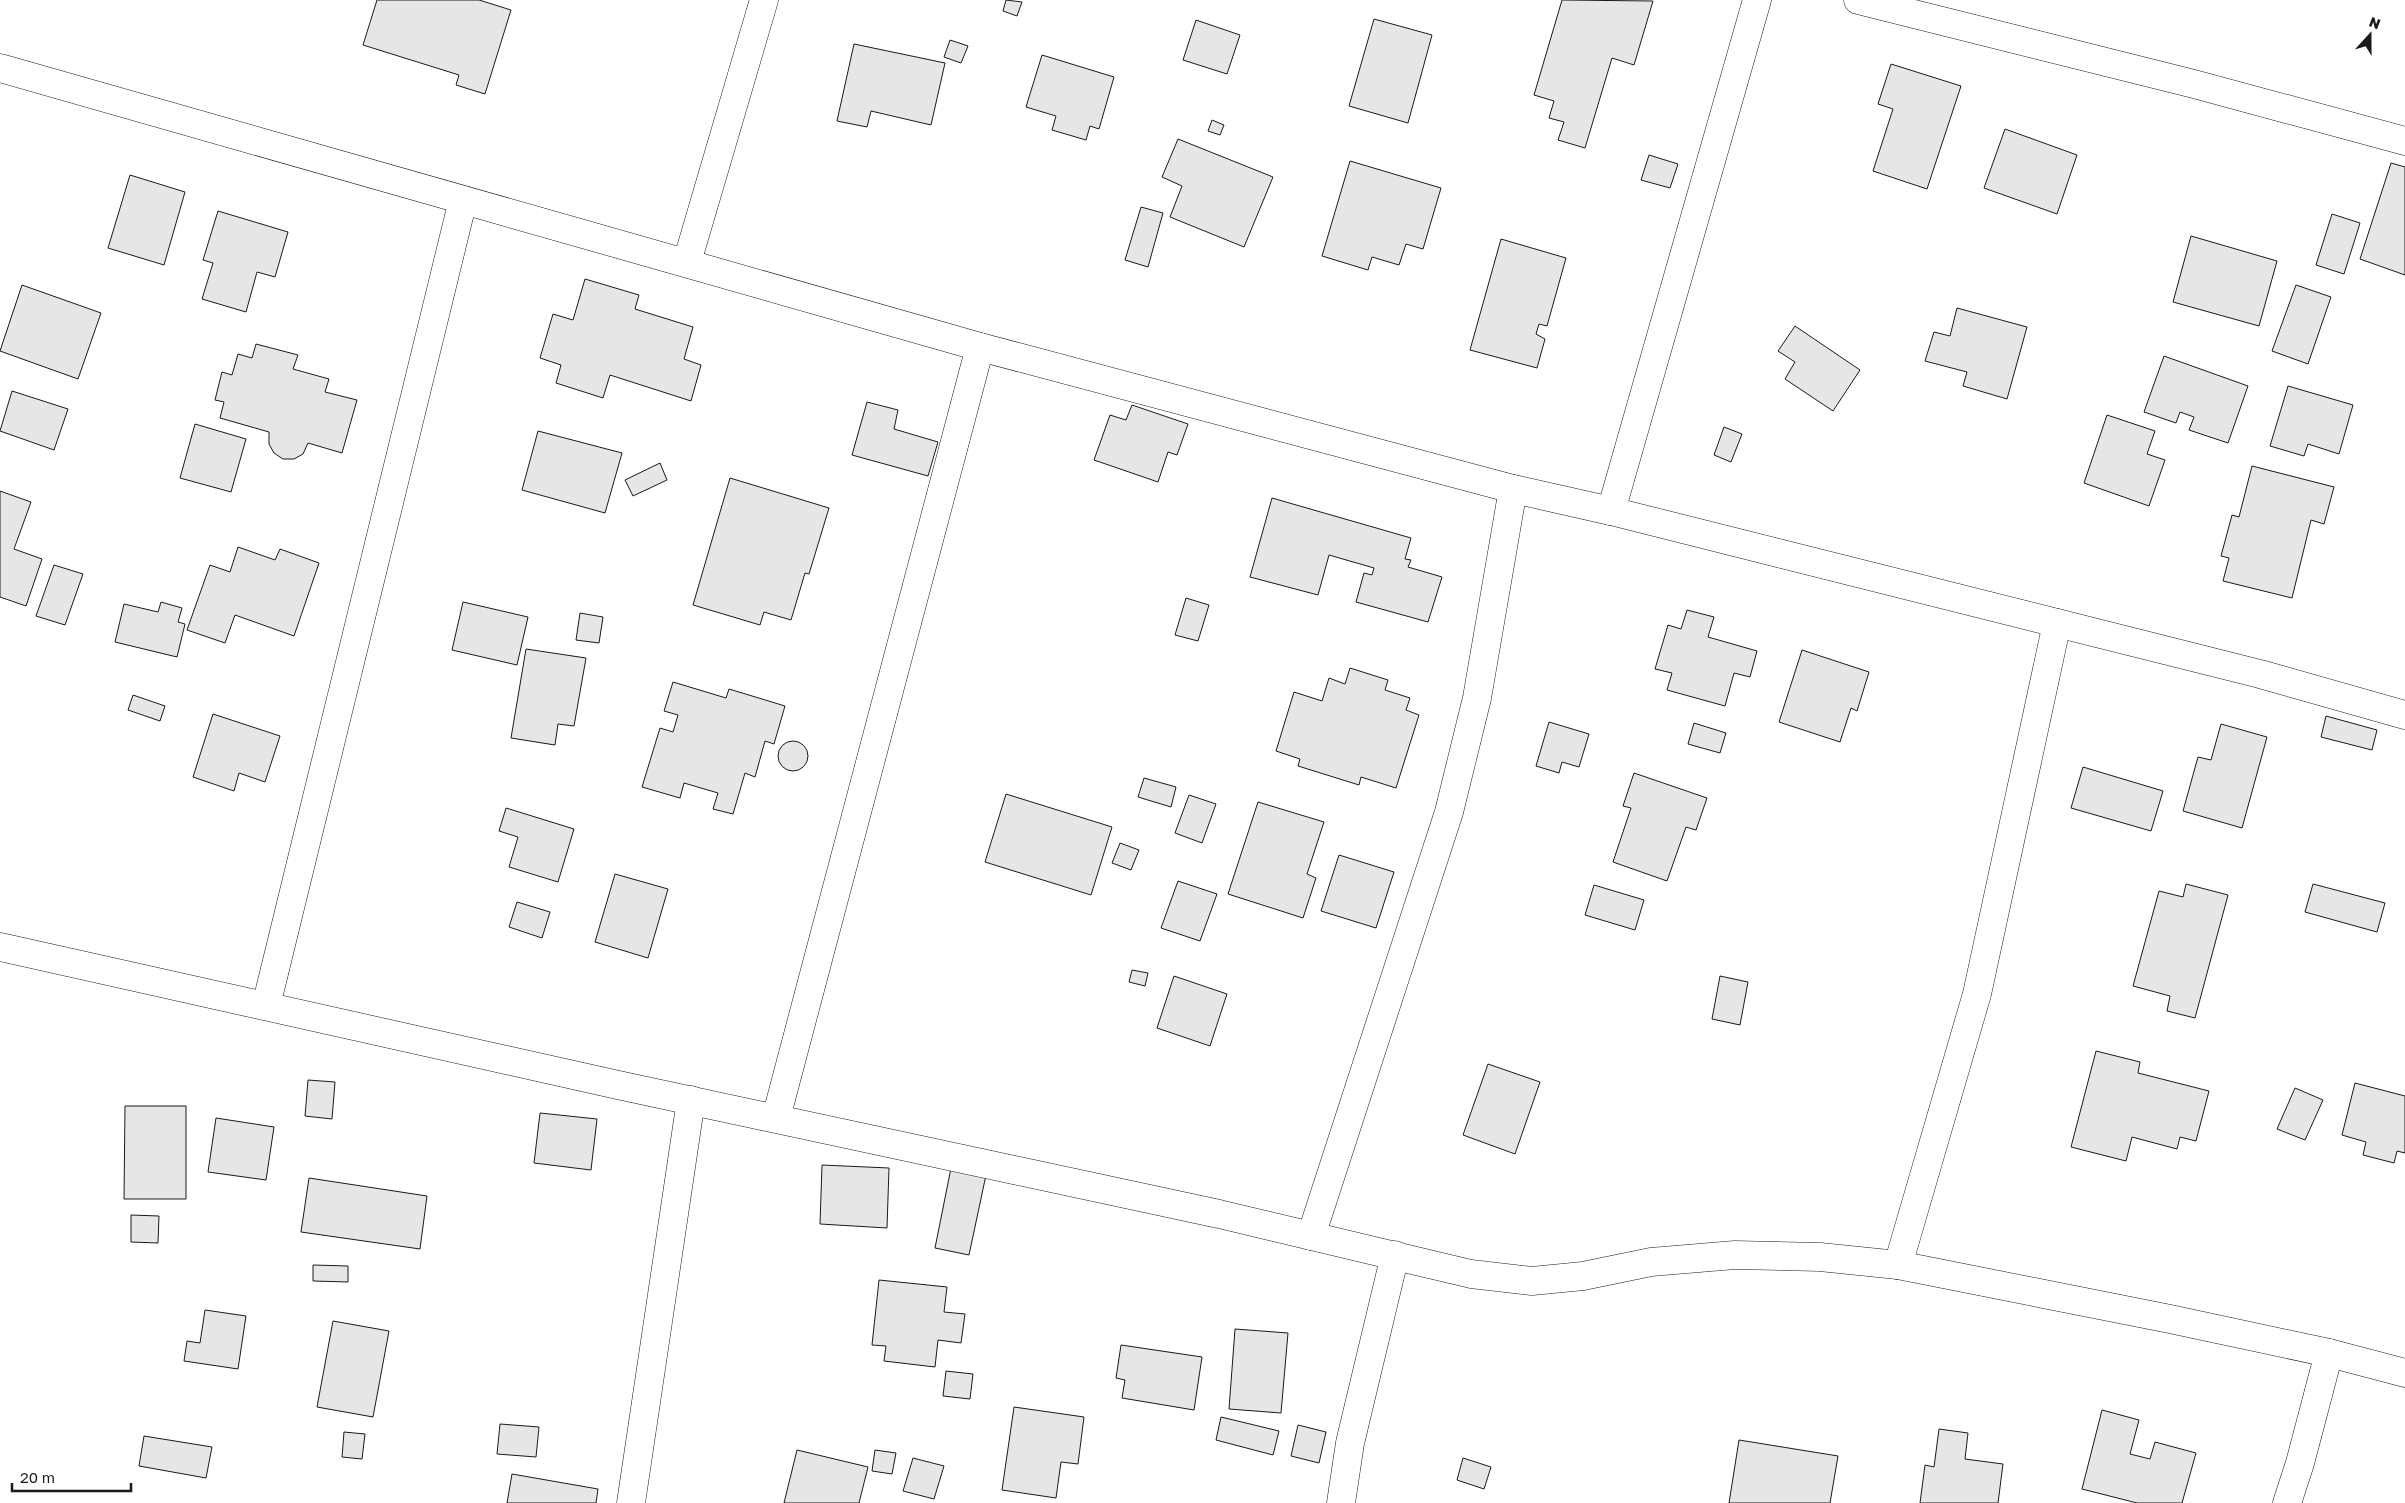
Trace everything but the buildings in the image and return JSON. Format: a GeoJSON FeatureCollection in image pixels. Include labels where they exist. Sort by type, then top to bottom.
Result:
{"type":"FeatureCollection","features":[{"type":"Feature","properties":{"kind":"street"},"geometry":{"type":"LineString","coordinates":[[687,262],[764,0]]}},
{"type":"Feature","properties":{"kind":"street"},"geometry":{"type":"LineString","coordinates":[[1612,511],[1757,0]]}},
{"type":"Feature","properties":{"kind":"street"},"geometry":{"type":"LineString","coordinates":[[1858,0],[2194,84],[2405,141]]}},
{"type":"Feature","properties":{"kind":"street"},"geometry":{"type":"LineString","coordinates":[[0,68],[980,346],[1513,489],[1612,511],[2260,674],[2405,714]]}},
{"type":"Feature","properties":{"kind":"street"},"geometry":{"type":"LineString","coordinates":[[266,1006],[462,200]]}},
{"type":"Feature","properties":{"kind":"street"},"geometry":{"type":"LineString","coordinates":[[776,1118],[980,346]]}},
{"type":"Feature","properties":{"kind":"street"},"geometry":{"type":"LineString","coordinates":[[1311,1236],[1449,812],[1477,698],[1513,489]]}},
{"type":"Feature","properties":{"kind":"street"},"geometry":{"type":"LineString","coordinates":[[1898,1265],[1976,994],[2057,623]]}},
{"type":"Feature","properties":{"kind":"street"},"geometry":{"type":"LineString","coordinates":[[0,947],[1311,1236],[1470,1274],[1532,1281],[1583,1276],[1651,1262],[1735,1254],[1820,1257],[1898,1265],[2170,1318],[2329,1353],[2405,1373]]}},
{"type":"Feature","properties":{"kind":"street"},"geometry":{"type":"LineString","coordinates":[[631,1503],[691,1100]]}},
{"type":"Feature","properties":{"kind":"street"},"geometry":{"type":"LineString","coordinates":[[1341,1503],[1350,1443],[1395,1255]]}},
{"type":"Feature","properties":{"kind":"street"},"geometry":{"type":"LineString","coordinates":[[2287,1503],[2300,1463],[2329,1353]]}}]}
